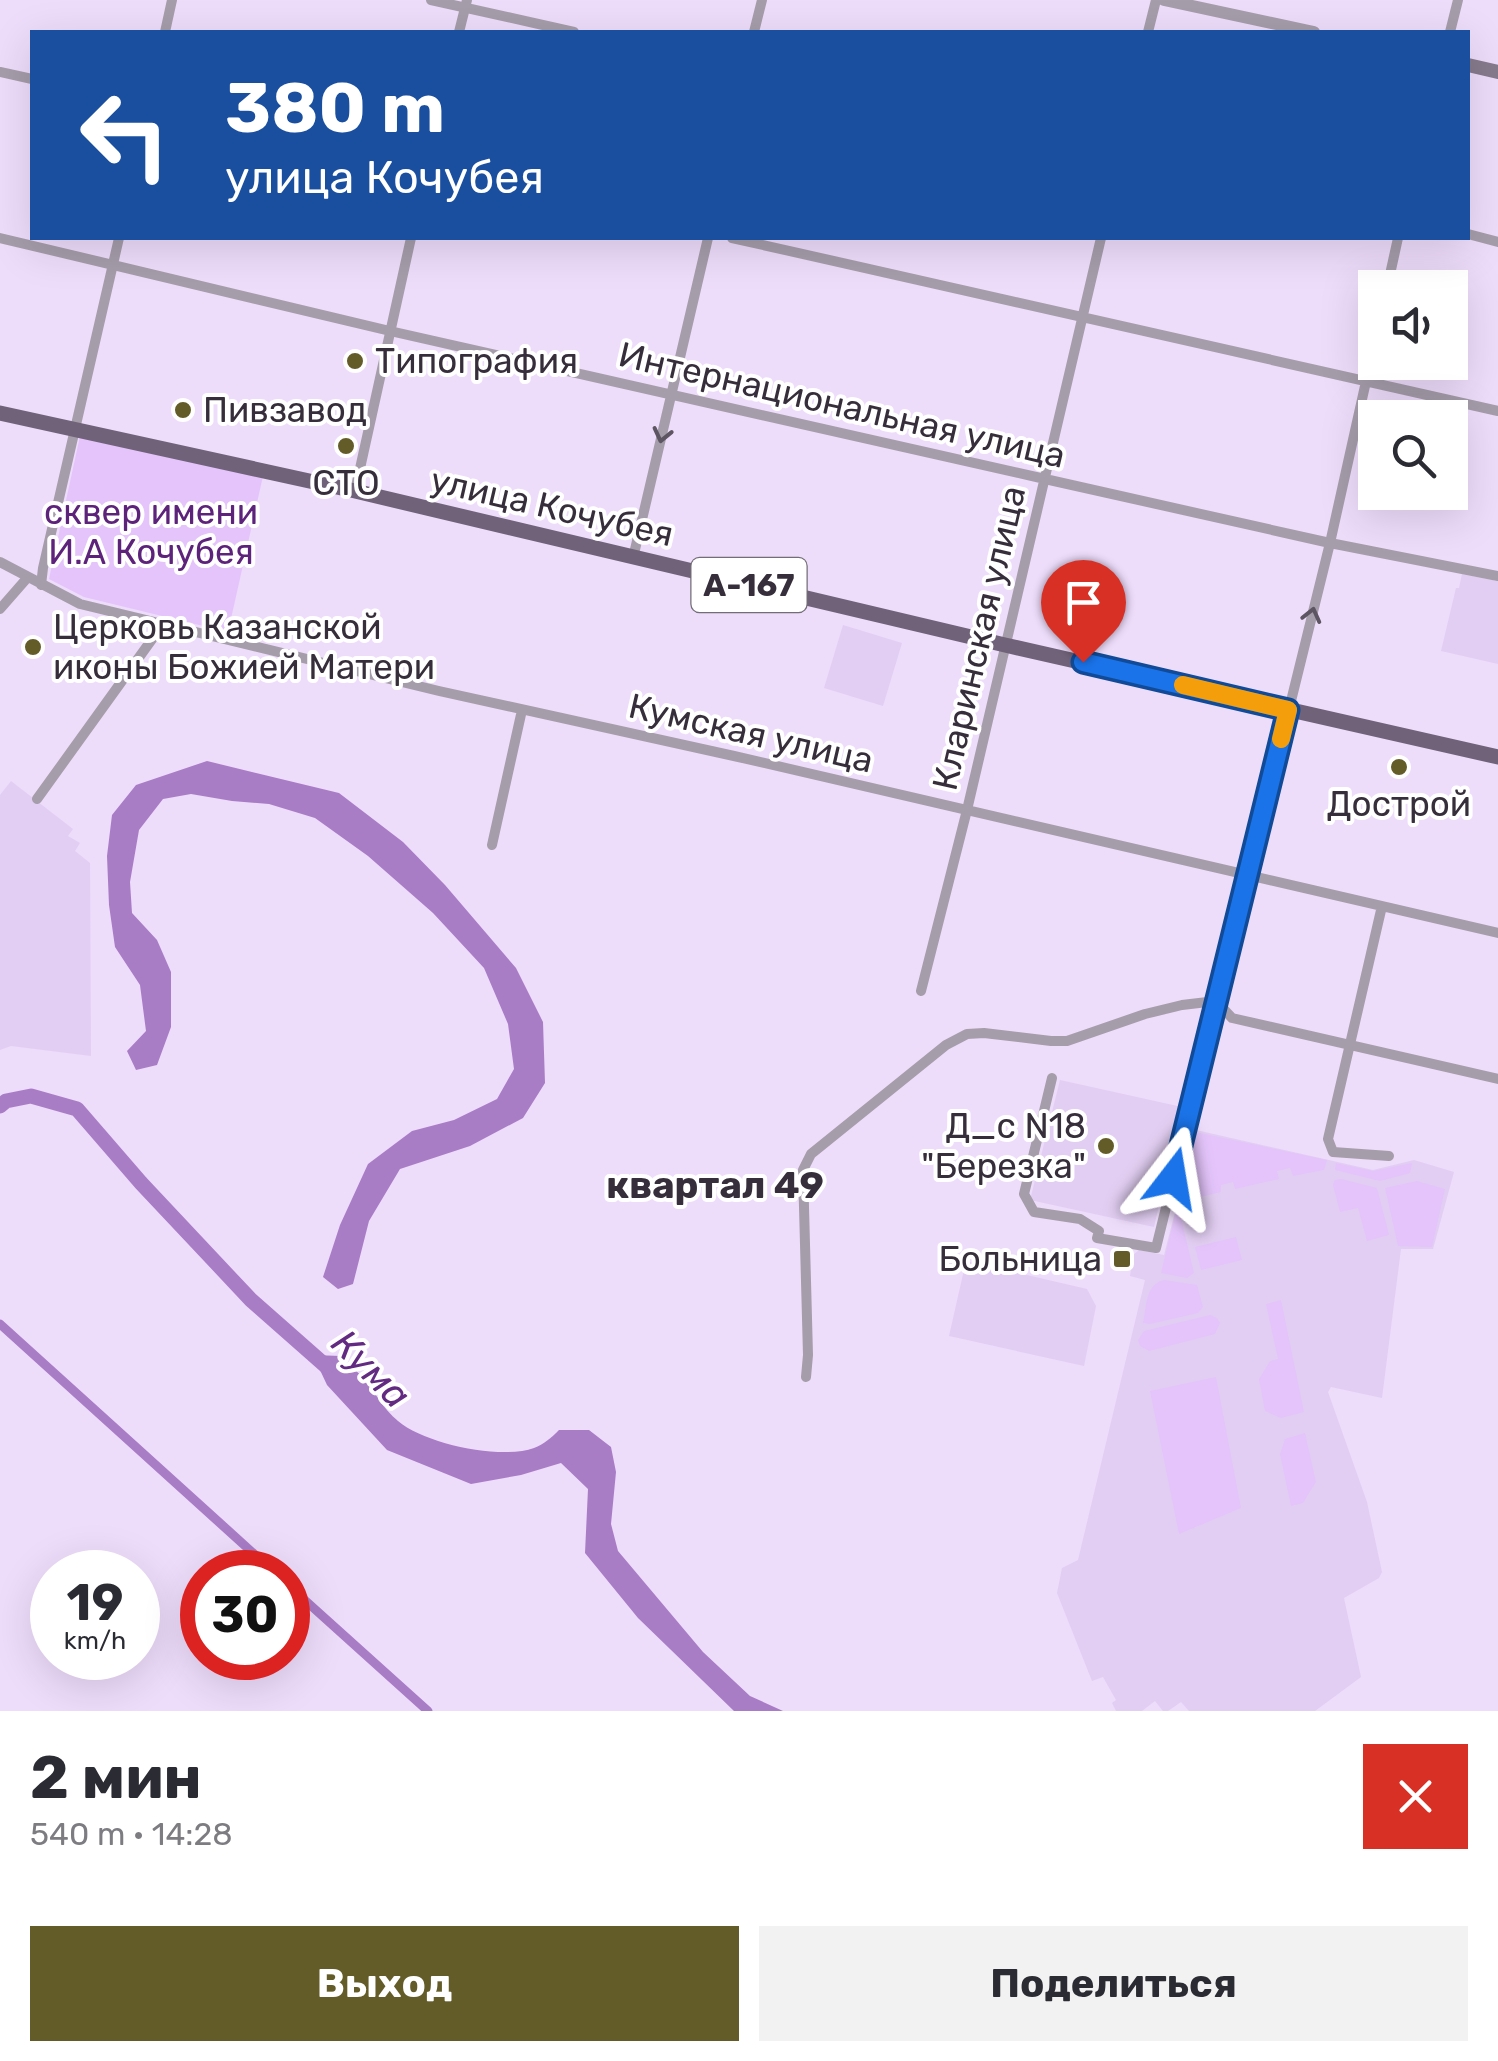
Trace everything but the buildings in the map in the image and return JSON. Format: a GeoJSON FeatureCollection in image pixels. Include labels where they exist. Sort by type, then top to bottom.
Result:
{"type":"FeatureCollection","features":[{"type":"Feature","properties":{"kind":"main road"},"geometry":{"type":"LineString","coordinates":[[1470,65],[1498,72]]}},
{"type":"Feature","properties":{"kind":"main road","name":"улица Кочубея"},"geometry":{"type":"LineString","coordinates":[[0,412],[356,490],[1005,645],[1498,756]]}},
{"type":"Feature","properties":{"kind":"street"},"geometry":{"type":"LineString","coordinates":[[165,30],[172,0]]}},
{"type":"Feature","properties":{"kind":"street"},"geometry":{"type":"LineString","coordinates":[[432,0],[466,4],[566,30]]}},
{"type":"Feature","properties":{"kind":"street"},"geometry":{"type":"LineString","coordinates":[[754,30],[762,0]]}},
{"type":"Feature","properties":{"kind":"street"},"geometry":{"type":"LineString","coordinates":[[1148,30],[1156,0]]}},
{"type":"Feature","properties":{"kind":"street"},"geometry":{"type":"LineString","coordinates":[[1164,0],[1305,30]]}},
{"type":"Feature","properties":{"kind":"street"},"geometry":{"type":"LineString","coordinates":[[1450,30],[1458,0]]}},
{"type":"Feature","properties":{"kind":"street"},"geometry":{"type":"LineString","coordinates":[[460,30],[466,4]]}},
{"type":"Feature","properties":{"kind":"street"},"geometry":{"type":"LineString","coordinates":[[0,72],[30,79]]}},
{"type":"Feature","properties":{"kind":"street"},"geometry":{"type":"LineString","coordinates":[[1470,235],[1498,242]]}},
{"type":"Feature","properties":{"kind":"street","name":"Интернациональная улица"},"geometry":{"type":"LineString","coordinates":[[0,238],[1045,480],[1498,576]]}},
{"type":"Feature","properties":{"kind":"street"},"geometry":{"type":"LineString","coordinates":[[42,585],[119,240]]}},
{"type":"Feature","properties":{"kind":"street"},"geometry":{"type":"LineString","coordinates":[[356,490],[411,240]]}},
{"type":"Feature","properties":{"kind":"street"},"geometry":{"type":"LineString","coordinates":[[633,558],[708,240]]}},
{"type":"Feature","properties":{"kind":"street"},"geometry":{"type":"LineString","coordinates":[[741,240],[1498,410]]}},
{"type":"Feature","properties":{"kind":"street","name":"Кларинская улица"},"geometry":{"type":"LineString","coordinates":[[921,991],[1100,240]]}},
{"type":"Feature","properties":{"kind":"street"},"geometry":{"type":"LineString","coordinates":[[1391,270],[1398,240]]}},
{"type":"Feature","properties":{"kind":"street"},"geometry":{"type":"LineString","coordinates":[[1052,1078],[1024,1194],[1034,1212],[1080,1219],[1099,1231],[1097,1238],[1156,1248],[1330,543],[1366,381]]}},
{"type":"Feature","properties":{"kind":"street","name":"Кумская улица"},"geometry":{"type":"LineString","coordinates":[[0,562],[80,604],[522,710],[1498,934]]}},
{"type":"Feature","properties":{"kind":"street"},"geometry":{"type":"LineString","coordinates":[[0,609],[28,578]]}},
{"type":"Feature","properties":{"kind":"street"},"geometry":{"type":"LineString","coordinates":[[36,799],[163,624]]}},
{"type":"Feature","properties":{"kind":"street"},"geometry":{"type":"LineString","coordinates":[[492,844],[522,710]]}},
{"type":"Feature","properties":{"kind":"street"},"geometry":{"type":"LineString","coordinates":[[1382,906],[1328,1139],[1333,1152],[1388,1156]]}},
{"type":"Feature","properties":{"kind":"street"},"geometry":{"type":"LineString","coordinates":[[1216,1001],[1232,1018],[1498,1079]]}},
{"type":"Feature","properties":{"kind":"street"},"geometry":{"type":"LineString","coordinates":[[806,1377],[803,1170],[811,1154],[946,1045],[967,1034],[1068,1040],[1182,1004],[1216,1001]]}},
{"type":"Feature","properties":{"kind":"shaded area"},"geometry":{"type":"Polygon","coordinates":[[[1462,574],[1498,581],[1498,664],[1441,651],[1462,574]]]}},
{"type":"Feature","properties":{"kind":"shaded area"},"geometry":{"type":"Polygon","coordinates":[[[843,625],[902,643],[883,706],[824,688],[843,625]]]}},
{"type":"Feature","properties":{"kind":"shaded area"},"geometry":{"type":"Polygon","coordinates":[[[207,761],[339,793],[403,842],[516,968],[543,1022],[545,1083],[523,1118],[470,1146],[400,1169],[369,1221],[353,1284],[338,1289],[323,1277],[340,1225],[368,1164],[412,1131],[454,1120],[497,1099],[514,1069],[508,1024],[484,968],[433,913],[368,856],[315,818],[269,804],[191,794],[163,799],[139,830],[130,882],[132,913],[157,940],[171,972],[171,1027],[157,1065],[136,1070],[127,1051],[146,1031],[140,985],[115,947],[107,856],[112,815],[136,785],[207,761]]]}},
{"type":"Feature","properties":{"kind":"shaded area"},"geometry":{"type":"Polygon","coordinates":[[[11,781],[73,829],[68,836],[80,843],[75,851],[90,863],[91,1056],[11,1046],[0,1050],[0,795],[11,781]]]}},
{"type":"Feature","properties":{"kind":"shaded area"},"geometry":{"type":"Polygon","coordinates":[[[1060,1080],[1182,1107],[1154,1227],[1030,1200],[1060,1080]]]}},
{"type":"Feature","properties":{"kind":"shaded area"},"geometry":{"type":"Polygon","coordinates":[[[1196,1130],[1373,1170],[1414,1160],[1454,1172],[1433,1249],[1401,1249],[1382,1398],[1331,1387],[1328,1392],[1367,1502],[1382,1572],[1379,1578],[1344,1598],[1361,1677],[1315,1711],[1189,1711],[1181,1702],[1163,1711],[1155,1701],[1142,1711],[1116,1711],[1112,1703],[1116,1700],[1103,1677],[1092,1681],[1057,1593],[1062,1568],[1078,1560],[1145,1280],[1130,1276],[1133,1255],[1139,1250],[1164,1255],[1196,1130]]]}},
{"type":"Feature","properties":{"kind":"shaded area"},"geometry":{"type":"Polygon","coordinates":[[[966,1261],[1087,1289],[1096,1306],[1084,1366],[949,1336],[966,1261]]]}},
{"type":"Feature","properties":{"kind":"shaded area"},"geometry":{"type":"Polygon","coordinates":[[[313,1355],[341,1356],[398,1421],[444,1443],[484,1451],[520,1451],[541,1445],[559,1430],[589,1430],[611,1447],[616,1472],[611,1524],[618,1551],[703,1652],[750,1696],[783,1711],[734,1711],[638,1618],[585,1553],[588,1489],[561,1463],[471,1484],[387,1450],[327,1385],[313,1355]]]}},
{"type":"Feature","properties":{"kind":"green space","name":"сквер имени И.А Кочубея"},"geometry":{"type":"Polygon","coordinates":[[[80,436],[263,476],[228,632],[84,597],[49,579],[80,436]]]}},
{"type":"Feature","properties":{"kind":"green space"},"geometry":{"type":"Polygon","coordinates":[[[1195,1132],[1327,1160],[1324,1170],[1293,1176],[1290,1168],[1277,1171],[1279,1179],[1235,1189],[1233,1182],[1221,1185],[1221,1192],[1188,1200],[1180,1214],[1194,1273],[1187,1278],[1161,1273],[1195,1132]]]}},
{"type":"Feature","properties":{"kind":"green space"},"geometry":{"type":"Polygon","coordinates":[[[1336,1163],[1373,1171],[1412,1163],[1410,1173],[1380,1181],[1335,1170],[1336,1163]]]}},
{"type":"Feature","properties":{"kind":"green space"},"geometry":{"type":"Polygon","coordinates":[[[1341,1179],[1377,1188],[1389,1235],[1367,1241],[1358,1208],[1340,1212],[1333,1185],[1341,1179]]]}},
{"type":"Feature","properties":{"kind":"green space"},"geometry":{"type":"Polygon","coordinates":[[[1417,1181],[1445,1189],[1432,1247],[1398,1246],[1385,1188],[1417,1181]]]}},
{"type":"Feature","properties":{"kind":"green space"},"geometry":{"type":"Polygon","coordinates":[[[1236,1237],[1242,1260],[1201,1270],[1195,1247],[1236,1237]]]}},
{"type":"Feature","properties":{"kind":"green space"},"geometry":{"type":"Polygon","coordinates":[[[1164,1280],[1197,1285],[1203,1307],[1198,1313],[1143,1323],[1150,1291],[1164,1280]]]}},
{"type":"Feature","properties":{"kind":"green space"},"geometry":{"type":"Polygon","coordinates":[[[1281,1300],[1304,1412],[1281,1418],[1265,1411],[1259,1379],[1270,1361],[1278,1359],[1266,1304],[1281,1300]]]}},
{"type":"Feature","properties":{"kind":"green space"},"geometry":{"type":"Polygon","coordinates":[[[1210,1315],[1220,1323],[1215,1334],[1149,1351],[1140,1346],[1138,1340],[1144,1331],[1210,1315]]]}},
{"type":"Feature","properties":{"kind":"green space"},"geometry":{"type":"Polygon","coordinates":[[[1216,1377],[1241,1508],[1179,1534],[1150,1391],[1216,1377]]]}},
{"type":"Feature","properties":{"kind":"green space"},"geometry":{"type":"Polygon","coordinates":[[[1305,1433],[1316,1482],[1303,1503],[1291,1506],[1280,1454],[1285,1439],[1305,1433]]]}},
{"type":"Feature","properties":{"kind":"waterway","name":"Кума"},"geometry":{"type":"LineString","coordinates":[[0,1106],[31,1096],[77,1109],[251,1300],[327,1367]]}},
{"type":"Feature","properties":{"kind":"waterway"},"geometry":{"type":"LineString","coordinates":[[0,1324],[250,1550]]}},
{"type":"Feature","properties":{"kind":"waterway"},"geometry":{"type":"LineString","coordinates":[[310,1605],[428,1711]]}},
{"type":"Feature","properties":{"kind":"slow traffic"},"geometry":{"type":"LineString","coordinates":[[1183,685],[1288,710],[1281,739]]}},
{"type":"Feature","properties":{"kind":"place","name":"Типография"},"geometry":{"type":"Point","coordinates":[355,361]}},
{"type":"Feature","properties":{"kind":"place","name":"Пивзавод"},"geometry":{"type":"Point","coordinates":[183,410]}},
{"type":"Feature","properties":{"kind":"place","name":"СТО"},"geometry":{"type":"Point","coordinates":[346,446]}},
{"type":"Feature","properties":{"kind":"place","name":"Церковь Казанской иконы Божией Матери"},"geometry":{"type":"Point","coordinates":[33,647]}},
{"type":"Feature","properties":{"kind":"place","name":"Дострой"},"geometry":{"type":"Point","coordinates":[1399,767]}},
{"type":"Feature","properties":{"kind":"place","name":"Д_с N18 \"Березка\""},"geometry":{"type":"Point","coordinates":[1106,1146]}},
{"type":"Feature","properties":{"kind":"place","name":"Больница"},"geometry":{"type":"Point","coordinates":[1122,1259]}},
{"type":"Feature","properties":{"kind":"district","name":"квартал 49"},"geometry":{"type":"Point","coordinates":[715,1185]}},
{"type":"Feature","properties":{"kind":"route"},"geometry":{"type":"LineString","coordinates":[[1083,662],[1288,710],[1173,1178]]}}]}
